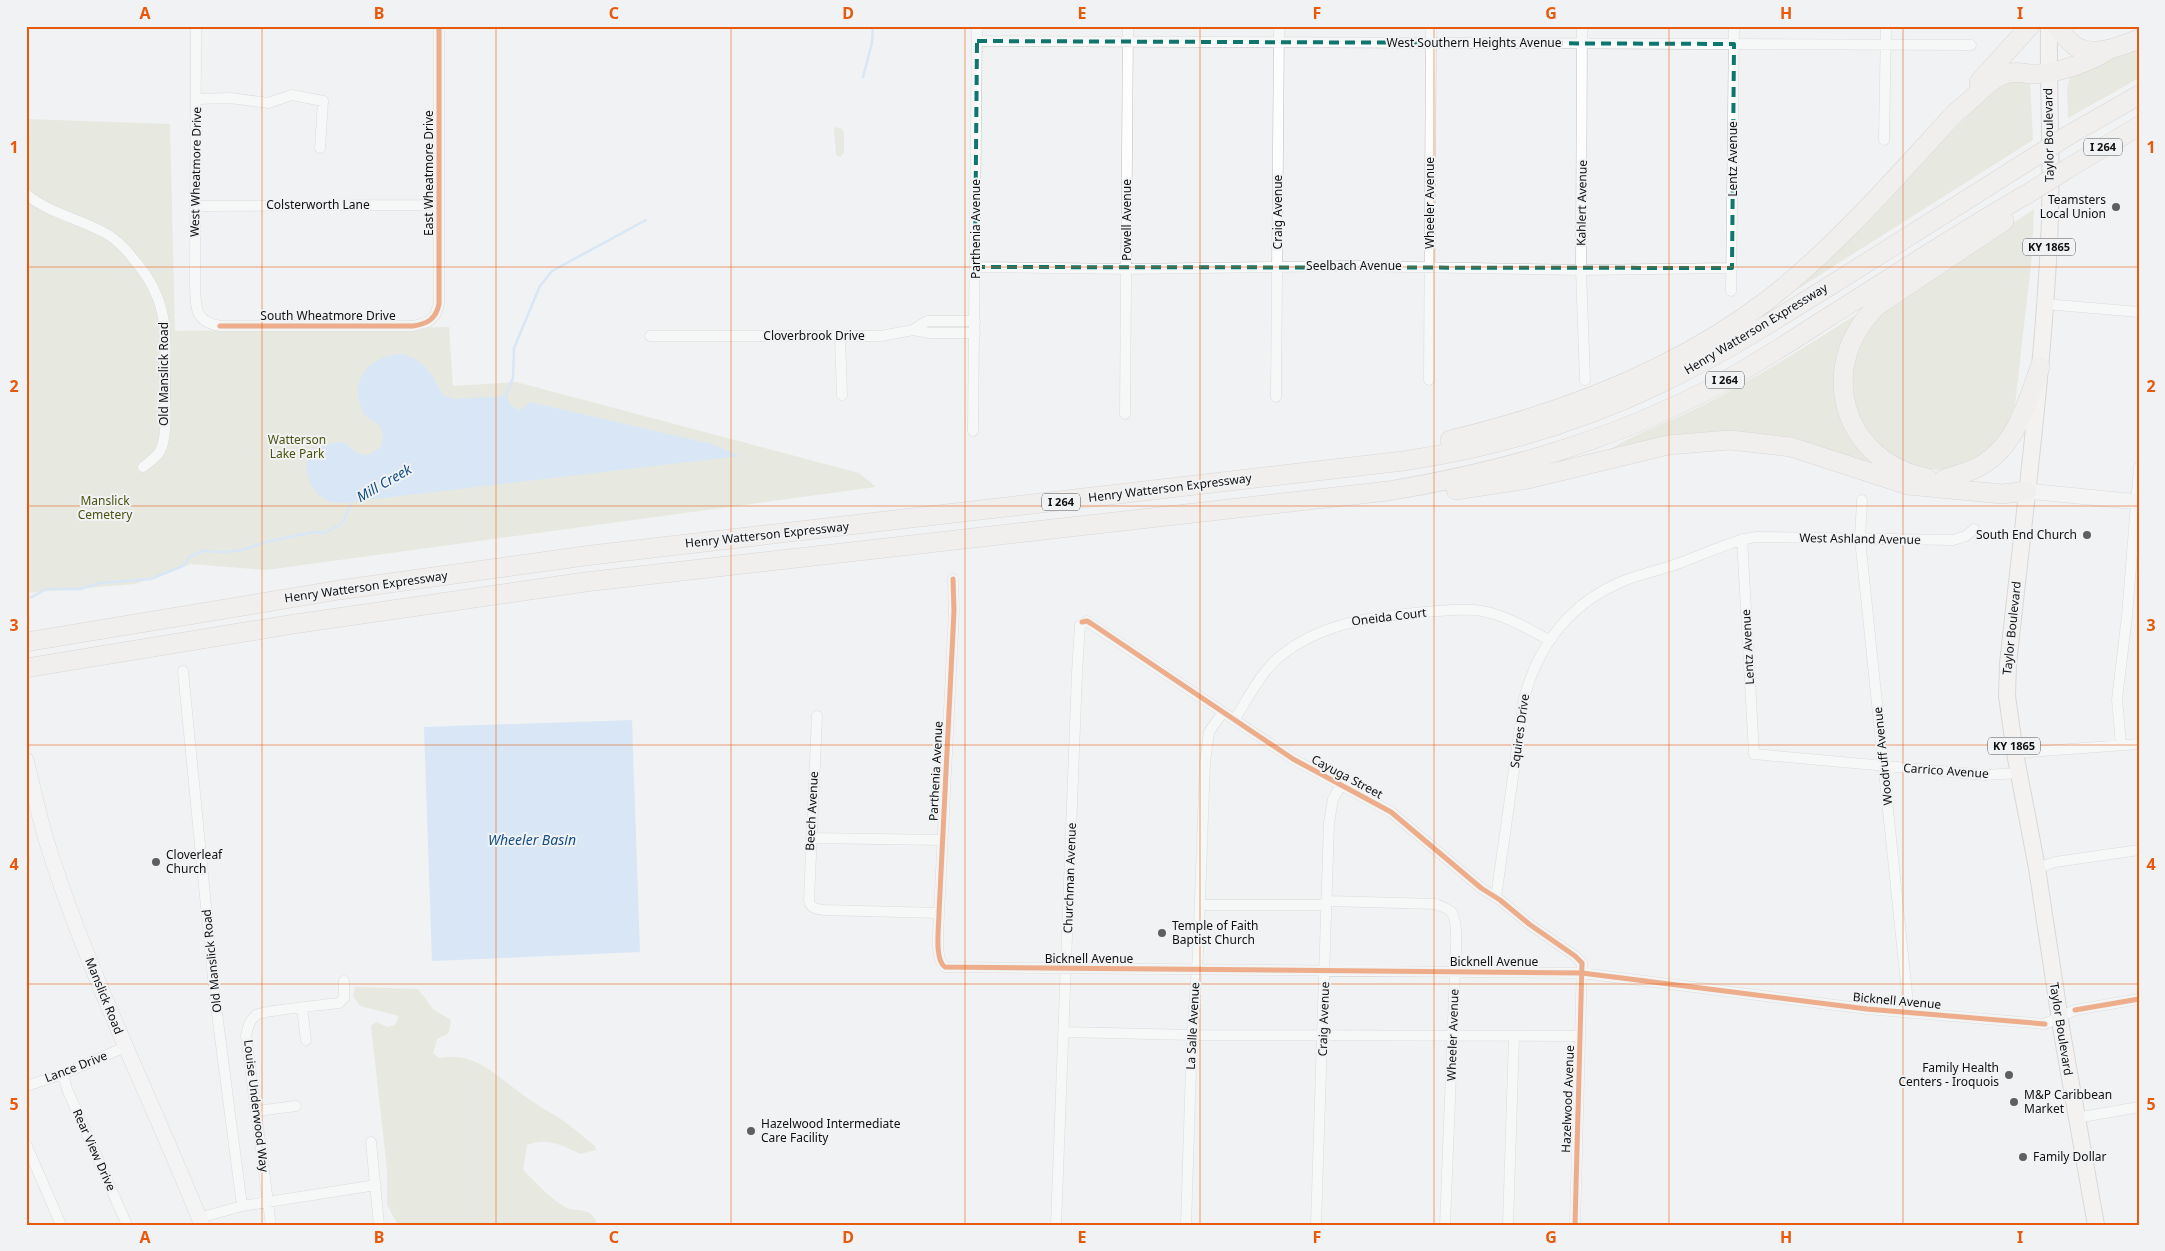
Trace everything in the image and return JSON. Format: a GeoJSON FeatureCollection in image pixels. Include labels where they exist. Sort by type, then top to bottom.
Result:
{"type":"FeatureCollection","features":[{"type":"Feature","properties":{"kind":"highway"},"geometry":{"type":"LineString","coordinates":[[1361,465],[1399,450],[1485,432],[1579,402],[1649,373],[1701,345],[1770,298],[1820,255],[1956,112],[1965,97],[2030,26]]}},
{"type":"Feature","properties":{"kind":"highway"},"geometry":{"type":"LineString","coordinates":[[2056,26],[2071,42],[2084,50],[2097,51],[2109,49],[2139,38]]}},
{"type":"Feature","properties":{"kind":"highway"},"geometry":{"type":"LineString","coordinates":[[1956,112],[1971,102],[1995,78],[2005,74],[2048,72],[2102,55],[2109,49]]}},
{"type":"Feature","properties":{"kind":"highway","name":"Henry Watterson Expressway"},"geometry":{"type":"LineString","coordinates":[[26,642],[329,591],[592,555],[1093,498],[1439,456],[1525,435],[1579,417],[1658,385],[1697,366],[1769,324],[2028,160],[2139,95]]}},
{"type":"Feature","properties":{"kind":"highway","name":"Henry Watterson Expressway"},"geometry":{"type":"LineString","coordinates":[[26,668],[313,621],[585,582],[1388,491],[1493,471],[1606,436],[1662,412],[1746,368],[1982,220],[2139,126]]}},
{"type":"Feature","properties":{"kind":"highway"},"geometry":{"type":"LineString","coordinates":[[2027,491],[2008,485],[1926,478],[1904,471],[1879,456],[1868,446],[1853,424],[1844,398],[1842,375],[1846,353],[1858,327],[1878,305],[2025,206],[2029,193]]}},
{"type":"Feature","properties":{"kind":"highway"},"geometry":{"type":"LineString","coordinates":[[1944,479],[1975,469],[2002,449],[2021,419],[2040,367]]}},
{"type":"Feature","properties":{"kind":"highway"},"geometry":{"type":"LineString","coordinates":[[1388,491],[1438,492],[1498,485],[1668,445],[1730,440],[1791,447],[1908,485],[2002,494],[2027,491]]}},
{"type":"Feature","properties":{"kind":"main road","name":"Taylor Boulevard"},"geometry":{"type":"LineString","coordinates":[[2049,26],[2050,198],[2045,304],[2007,683],[2015,753],[2037,868],[2059,1017],[2096,1225]]}},
{"type":"Feature","properties":{"kind":"main road"},"geometry":{"type":"LineString","coordinates":[[2027,491],[2137,502]]}},
{"type":"Feature","properties":{"kind":"main road","name":"Manslick Road"},"geometry":{"type":"LineString","coordinates":[[26,760],[49,851],[82,943],[125,1048],[201,1221]]}},
{"type":"Feature","properties":{"kind":"street","name":"West Wheatmore Drive"},"geometry":{"type":"LineString","coordinates":[[196,26],[197,206],[195,283],[196,308],[201,317]]}},
{"type":"Feature","properties":{"kind":"street","name":"East Wheatmore Drive"},"geometry":{"type":"LineString","coordinates":[[433,318],[439,304],[439,26]]}},
{"type":"Feature","properties":{"kind":"street","name":"Parthenia Avenue"},"geometry":{"type":"LineString","coordinates":[[973,431],[977,26]]}},
{"type":"Feature","properties":{"kind":"street","name":"Powell Avenue"},"geometry":{"type":"LineString","coordinates":[[1124,414],[1127,269],[1128,26]]}},
{"type":"Feature","properties":{"kind":"street","name":"Craig Avenue"},"geometry":{"type":"LineString","coordinates":[[1276,397],[1279,26]]}},
{"type":"Feature","properties":{"kind":"street","name":"Wheeler Avenue"},"geometry":{"type":"LineString","coordinates":[[1429,380],[1431,26]]}},
{"type":"Feature","properties":{"kind":"street","name":"Kahlert Avenue"},"geometry":{"type":"LineString","coordinates":[[1582,26],[1581,270],[1585,380]]}},
{"type":"Feature","properties":{"kind":"street","name":"Lentz Avenue"},"geometry":{"type":"LineString","coordinates":[[1731,291],[1734,26]]}},
{"type":"Feature","properties":{"kind":"street"},"geometry":{"type":"LineString","coordinates":[[1884,140],[1886,26]]}},
{"type":"Feature","properties":{"kind":"street","name":"West Southern Heights Avenue"},"geometry":{"type":"LineString","coordinates":[[977,41],[1971,45]]}},
{"type":"Feature","properties":{"kind":"street"},"geometry":{"type":"LineString","coordinates":[[197,99],[230,98],[268,103],[292,95],[323,101],[320,148]]}},
{"type":"Feature","properties":{"kind":"street","name":"Old Manslick Road"},"geometry":{"type":"LineString","coordinates":[[26,194],[47,207],[114,238],[142,269],[158,296],[165,332],[164,430],[160,451],[143,467]]}},
{"type":"Feature","properties":{"kind":"street","name":"Colsterworth Lane"},"geometry":{"type":"LineString","coordinates":[[197,206],[439,205]]}},
{"type":"Feature","properties":{"kind":"street","name":"Seelbach Avenue"},"geometry":{"type":"LineString","coordinates":[[976,267],[1127,269],[1278,266],[1430,266],[1581,270],[1732,268]]}},
{"type":"Feature","properties":{"kind":"street"},"geometry":{"type":"LineString","coordinates":[[2045,304],[2139,312]]}},
{"type":"Feature","properties":{"kind":"street","name":"South Wheatmore Drive"},"geometry":{"type":"LineString","coordinates":[[201,317],[208,322],[226,326],[413,326],[423,324],[433,318]]}},
{"type":"Feature","properties":{"kind":"street","name":"Cloverbrook Drive"},"geometry":{"type":"LineString","coordinates":[[650,336],[881,336],[913,330],[927,321],[975,321]]}},
{"type":"Feature","properties":{"kind":"street"},"geometry":{"type":"LineString","coordinates":[[913,330],[930,333],[975,333]]}},
{"type":"Feature","properties":{"kind":"street"},"geometry":{"type":"LineString","coordinates":[[840,337],[842,395]]}},
{"type":"Feature","properties":{"kind":"street"},"geometry":{"type":"LineString","coordinates":[[2121,745],[2117,700],[2127,616],[2139,467]]}},
{"type":"Feature","properties":{"kind":"street","name":"Woodruff Avenue"},"geometry":{"type":"LineString","coordinates":[[1862,500],[1860,539],[1909,1013]]}},
{"type":"Feature","properties":{"kind":"street","name":"West Ashland Avenue"},"geometry":{"type":"LineString","coordinates":[[1742,539],[1756,537],[1953,540],[1966,536],[1974,529]]}},
{"type":"Feature","properties":{"kind":"street","name":"Lentz Avenue"},"geometry":{"type":"LineString","coordinates":[[1742,539],[1754,754]]}},
{"type":"Feature","properties":{"kind":"street","name":"Squires Drive"},"geometry":{"type":"LineString","coordinates":[[1496,897],[1524,699],[1536,661],[1549,640],[1580,606],[1609,588],[1626,580],[1742,539]]}},
{"type":"Feature","properties":{"kind":"street","name":"Parthenia Avenue"},"geometry":{"type":"LineString","coordinates":[[940,963],[939,913],[954,611],[953,579]]}},
{"type":"Feature","properties":{"kind":"street","name":"Oneida Court"},"geometry":{"type":"LineString","coordinates":[[1234,720],[1263,673],[1279,657],[1314,635],[1349,621],[1382,616],[1472,610],[1503,616],[1549,640]]}},
{"type":"Feature","properties":{"kind":"street","name":"Cayuga Street"},"geometry":{"type":"LineString","coordinates":[[1082,622],[1087,621],[1092,624],[1293,759],[1391,812],[1481,888],[1496,897],[1542,934],[1575,956],[1582,963],[1582,973]]}},
{"type":"Feature","properties":{"kind":"street","name":"Churchman Avenue"},"geometry":{"type":"LineString","coordinates":[[1056,1225],[1076,673],[1082,622]]}},
{"type":"Feature","properties":{"kind":"street","name":"Old Manslick Road"},"geometry":{"type":"LineString","coordinates":[[183,671],[215,998],[242,1206]]}},
{"type":"Feature","properties":{"kind":"street","name":"La Salle Avenue"},"geometry":{"type":"LineString","coordinates":[[1186,1225],[1192,1035],[1200,905],[1204,762],[1209,732],[1222,712]]}},
{"type":"Feature","properties":{"kind":"street","name":"Beech Avenue"},"geometry":{"type":"LineString","coordinates":[[817,716],[808,900],[810,905],[824,910],[939,913]]}},
{"type":"Feature","properties":{"kind":"street"},"geometry":{"type":"LineString","coordinates":[[2015,753],[2139,744]]}},
{"type":"Feature","properties":{"kind":"street","name":"Carrico Avenue"},"geometry":{"type":"LineString","coordinates":[[1754,754],[1985,775],[2019,772]]}},
{"type":"Feature","properties":{"kind":"street","name":"Craig Avenue"},"geometry":{"type":"LineString","coordinates":[[1316,1225],[1331,806],[1341,785]]}},
{"type":"Feature","properties":{"kind":"street"},"geometry":{"type":"LineString","coordinates":[[811,838],[942,840]]}},
{"type":"Feature","properties":{"kind":"street"},"geometry":{"type":"LineString","coordinates":[[2037,868],[2055,862],[2139,850]]}},
{"type":"Feature","properties":{"kind":"street","name":"Wheeler Avenue"},"geometry":{"type":"LineString","coordinates":[[1200,905],[1435,904],[1446,908],[1454,916],[1456,932],[1455,972],[1445,1225]]}},
{"type":"Feature","properties":{"kind":"street","name":"Bicknell Avenue"},"geometry":{"type":"LineString","coordinates":[[940,963],[945,967],[1066,969],[1582,973],[1806,1002],[1909,1013],[2045,1024],[2075,1010],[2139,999]]}},
{"type":"Feature","properties":{"kind":"street","name":"Hazelwood Avenue"},"geometry":{"type":"LineString","coordinates":[[1575,1225],[1582,973]]}},
{"type":"Feature","properties":{"kind":"street","name":"Louise Underwood Way"},"geometry":{"type":"LineString","coordinates":[[271,1225],[246,1036],[249,1022],[258,1014],[339,1003],[344,998],[344,981]]}},
{"type":"Feature","properties":{"kind":"street"},"geometry":{"type":"LineString","coordinates":[[302,1008],[306,1040]]}},
{"type":"Feature","properties":{"kind":"street"},"geometry":{"type":"LineString","coordinates":[[1064,1032],[1192,1035],[1580,1036]]}},
{"type":"Feature","properties":{"kind":"street"},"geometry":{"type":"LineString","coordinates":[[1508,1225],[1514,1036]]}},
{"type":"Feature","properties":{"kind":"street","name":"Lance Drive"},"geometry":{"type":"LineString","coordinates":[[26,1086],[63,1074],[125,1048]]}},
{"type":"Feature","properties":{"kind":"street","name":"Rear View Drive"},"geometry":{"type":"LineString","coordinates":[[63,1074],[67,1089],[126,1225]]}},
{"type":"Feature","properties":{"kind":"street"},"geometry":{"type":"LineString","coordinates":[[257,1111],[296,1106]]}},
{"type":"Feature","properties":{"kind":"street"},"geometry":{"type":"LineString","coordinates":[[2076,1118],[2139,1107]]}},
{"type":"Feature","properties":{"kind":"street"},"geometry":{"type":"LineString","coordinates":[[371,1142],[378,1225]]}},
{"type":"Feature","properties":{"kind":"street"},"geometry":{"type":"LineString","coordinates":[[26,1144],[61,1225]]}},
{"type":"Feature","properties":{"kind":"street"},"geometry":{"type":"LineString","coordinates":[[201,1221],[242,1206],[376,1184]]}},
{"type":"Feature","properties":{"kind":"highlighted area"},"geometry":{"type":"Polygon","coordinates":[[[977,41],[1734,44],[1732,268],[975,267],[977,41]]]}},
{"type":"Feature","properties":{"kind":"green space"},"geometry":{"type":"Polygon","coordinates":[[[2139,46],[2139,78],[2068,118],[2067,89],[2071,75],[2139,46]]]}},
{"type":"Feature","properties":{"kind":"green space"},"geometry":{"type":"Polygon","coordinates":[[[2006,80],[2030,81],[2033,140],[1774,304],[1844,240],[1991,92],[2006,80]]]}},
{"type":"Feature","properties":{"kind":"green space"},"geometry":{"type":"Polygon","coordinates":[[[26,119],[170,124],[175,331],[449,327],[453,386],[516,382],[859,473],[876,487],[266,570],[191,564],[135,584],[26,593],[26,119]]]}},
{"type":"Feature","properties":{"kind":"green space"},"geometry":{"type":"Polygon","coordinates":[[[836,127],[842,129],[844,134],[844,153],[840,157],[836,155],[834,129],[836,127]]]}},
{"type":"Feature","properties":{"kind":"green space"},"geometry":{"type":"Polygon","coordinates":[[[2034,209],[2032,255],[2015,405],[2003,433],[1980,458],[1945,470],[1921,469],[1889,455],[1863,427],[1850,390],[1857,343],[1883,310],[2034,209]]]}},
{"type":"Feature","properties":{"kind":"green space"},"geometry":{"type":"Polygon","coordinates":[[[1859,313],[1839,353],[1868,461],[1861,463],[1806,446],[1605,453],[1626,440],[1690,412],[1742,385],[1859,313]]]}},
{"type":"Feature","properties":{"kind":"green space"},"geometry":{"type":"Polygon","coordinates":[[[355,987],[418,989],[433,1009],[451,1020],[448,1033],[437,1039],[433,1053],[439,1058],[464,1058],[485,1067],[566,1123],[595,1146],[596,1150],[580,1154],[554,1143],[541,1142],[527,1145],[523,1170],[548,1195],[565,1207],[588,1212],[595,1218],[598,1225],[398,1225],[387,1205],[387,1169],[371,1026],[376,1022],[388,1027],[395,1025],[399,1016],[360,1006],[353,996],[355,987]]]}},
{"type":"Feature","properties":{"kind":"water"},"geometry":{"type":"Polygon","coordinates":[[[402,354],[416,360],[427,368],[442,394],[453,399],[506,396],[511,405],[518,410],[530,402],[712,444],[740,456],[341,503],[330,502],[318,495],[311,485],[306,469],[308,457],[318,447],[338,442],[345,443],[357,453],[368,455],[381,447],[383,436],[379,425],[364,415],[358,388],[363,373],[368,367],[387,356],[402,354]]]}},
{"type":"Feature","properties":{"kind":"water","name":"Wheeler Basin"},"geometry":{"type":"Polygon","coordinates":[[[632,720],[640,952],[432,961],[424,727],[632,720]]]}},
{"type":"Feature","properties":{"kind":"waterway","name":"Mill Creek"},"geometry":{"type":"LineString","coordinates":[[863,77],[872,43],[873,26]]}},
{"type":"Feature","properties":{"kind":"waterway","name":"Mill Creek"},"geometry":{"type":"LineString","coordinates":[[505,397],[513,378],[514,348],[540,286],[552,271],[646,220]]}},
{"type":"Feature","properties":{"kind":"waterway","name":"Mill Creek"},"geometry":{"type":"LineString","coordinates":[[26,597],[32,597],[46,589],[80,589],[100,583],[151,579],[185,565],[189,557],[203,551],[224,552],[242,550],[266,542],[313,532],[324,533],[342,524],[352,501]]}},
{"type":"Feature","properties":{"kind":"cycle path"},"geometry":{"type":"LineString","coordinates":[[220,326],[413,326],[427,322],[436,313],[439,304],[439,26]]}},
{"type":"Feature","properties":{"kind":"cycle path"},"geometry":{"type":"LineString","coordinates":[[953,579],[954,611],[938,934],[939,957],[945,967],[1582,973],[1867,1009],[2045,1024]]}},
{"type":"Feature","properties":{"kind":"cycle path"},"geometry":{"type":"LineString","coordinates":[[1082,622],[1087,621],[1092,624],[1293,759],[1391,812],[1481,888],[1500,900],[1582,963],[1575,1225]]}},
{"type":"Feature","properties":{"kind":"cycle path"},"geometry":{"type":"LineString","coordinates":[[2075,1010],[2139,999]]}},
{"type":"Feature","properties":{"kind":"place","name":"Teamsters Local Union"},"geometry":{"type":"Point","coordinates":[2116,207]}},
{"type":"Feature","properties":{"kind":"place","name":"South End Church"},"geometry":{"type":"Point","coordinates":[2087,535]}},
{"type":"Feature","properties":{"kind":"place","name":"Cloverleaf Church"},"geometry":{"type":"Point","coordinates":[156,862]}},
{"type":"Feature","properties":{"kind":"place","name":"Temple of Faith Baptist Church"},"geometry":{"type":"Point","coordinates":[1162,933]}},
{"type":"Feature","properties":{"kind":"place","name":"Family Health Centers - Iroquois"},"geometry":{"type":"Point","coordinates":[2009,1075]}},
{"type":"Feature","properties":{"kind":"place","name":"M&P Caribbean Market"},"geometry":{"type":"Point","coordinates":[2014,1102]}},
{"type":"Feature","properties":{"kind":"place","name":"Hazelwood Intermediate Care Facility"},"geometry":{"type":"Point","coordinates":[751,1131]}},
{"type":"Feature","properties":{"kind":"place","name":"Family Dollar"},"geometry":{"type":"Point","coordinates":[2023,1157]}},
{"type":"Feature","properties":{"kind":"park label","name":"Watterson Lake Park"},"geometry":{"type":"Point","coordinates":[297,447]}},
{"type":"Feature","properties":{"kind":"park label","name":"Manslick Cemetery"},"geometry":{"type":"Point","coordinates":[105,508]}}]}
